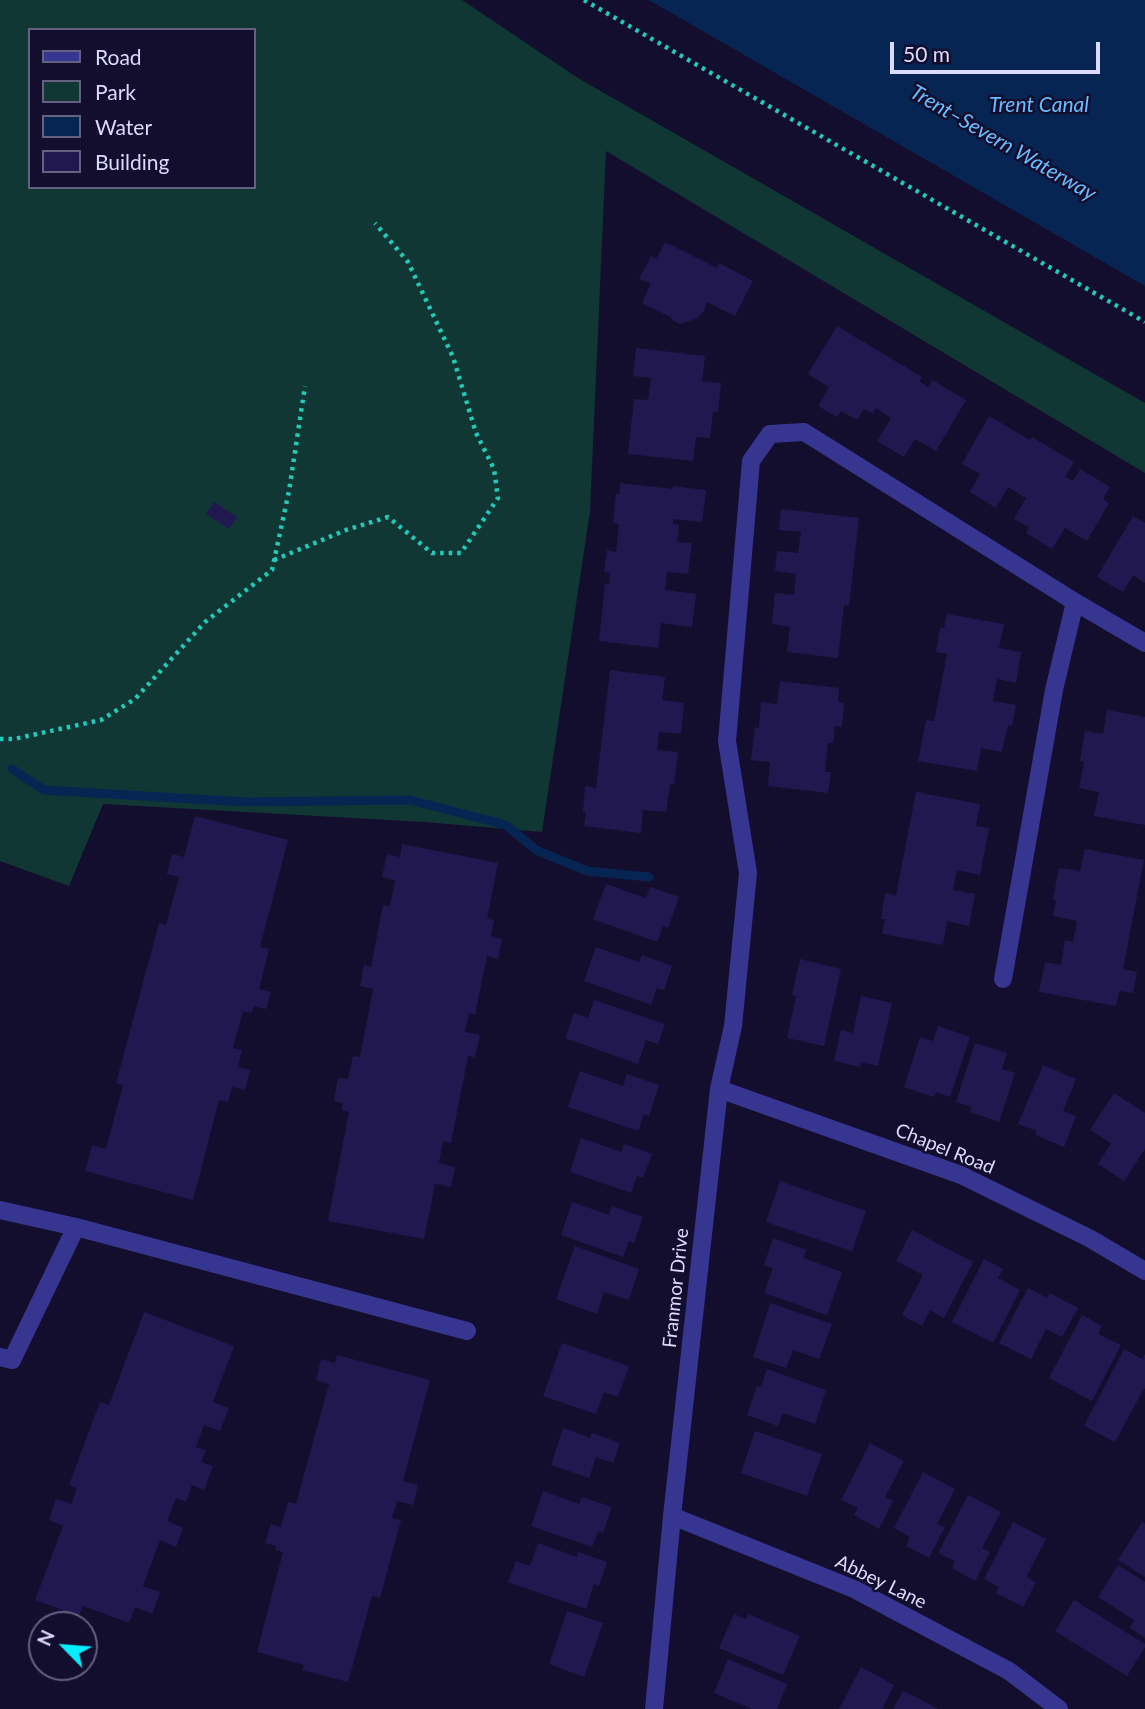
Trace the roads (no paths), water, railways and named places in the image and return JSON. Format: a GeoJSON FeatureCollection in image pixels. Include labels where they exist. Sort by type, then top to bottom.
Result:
{"type":"FeatureCollection","features":[{"type":"Feature","properties":{"kind":"street","name":"Franmor Drive"},"geometry":{"type":"LineString","coordinates":[[654,1709],[672,1516],[719,1089],[733,1026],[748,873],[727,741],[751,461],[770,434],[804,432],[1075,602]]}},
{"type":"Feature","properties":{"kind":"street"},"geometry":{"type":"LineString","coordinates":[[1003,979],[1054,690],[1075,602],[1145,643]]}},
{"type":"Feature","properties":{"kind":"street","name":"Chapel Road"},"geometry":{"type":"LineString","coordinates":[[719,1089],[961,1175],[1089,1238],[1145,1271]]}},
{"type":"Feature","properties":{"kind":"street"},"geometry":{"type":"LineString","coordinates":[[0,1210],[76,1227],[467,1331]]}},
{"type":"Feature","properties":{"kind":"street"},"geometry":{"type":"LineString","coordinates":[[0,1357],[12,1360],[76,1227]]}},
{"type":"Feature","properties":{"kind":"street","name":"Abbey Lane"},"geometry":{"type":"LineString","coordinates":[[672,1516],[854,1589],[1009,1671],[1059,1709]]}},
{"type":"Feature","properties":{"kind":"water","name":"Trent Canal"},"geometry":{"type":"Polygon","coordinates":[[[648,0],[1145,0],[1145,286],[654,3],[648,0]]]}},
{"type":"Feature","properties":{"kind":"waterway"},"geometry":{"type":"LineString","coordinates":[[12,769],[44,790],[245,802],[410,800],[506,825],[536,850],[587,871],[649,877]]}},
{"type":"Feature","properties":{"kind":"water label","name":"Trent–Severn Waterway"},"geometry":{"type":"Point","coordinates":[1003,143]}}]}
